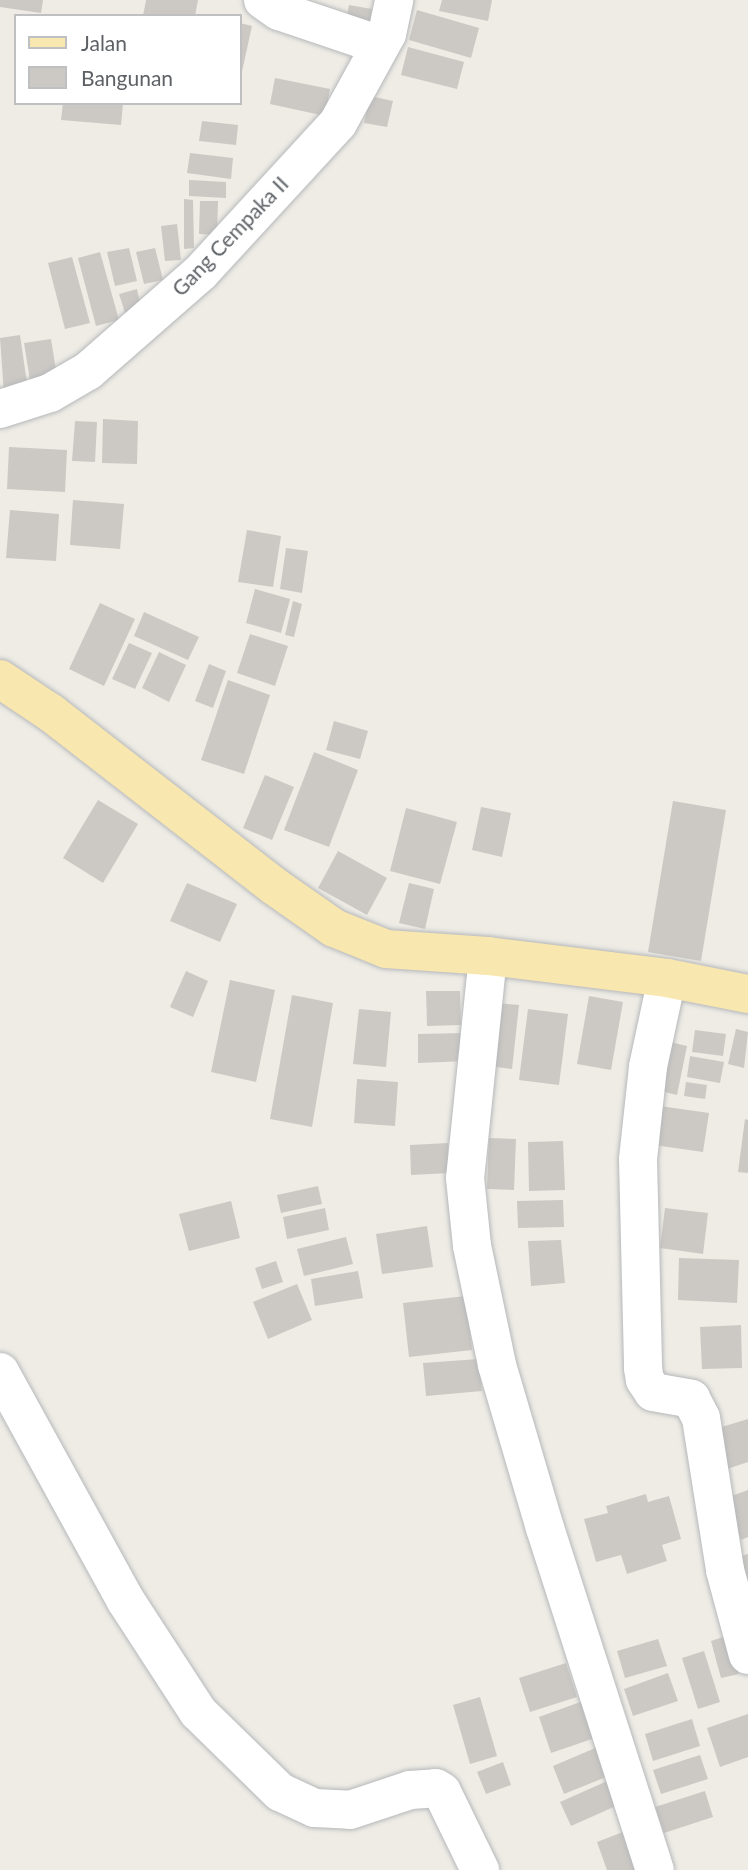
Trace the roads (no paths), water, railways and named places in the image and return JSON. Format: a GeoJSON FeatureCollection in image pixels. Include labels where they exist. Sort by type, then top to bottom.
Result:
{"type":"FeatureCollection","features":[{"type":"Feature","properties":{"kind":"main road"},"geometry":{"type":"LineString","coordinates":[[0,679],[51,713],[274,886],[334,928],[386,949],[488,956],[667,978],[748,995]]}},
{"type":"Feature","properties":{"kind":"street"},"geometry":{"type":"LineString","coordinates":[[262,0],[279,11],[380,45]]}},
{"type":"Feature","properties":{"kind":"street","name":"Gang Cempaka II"},"geometry":{"type":"LineString","coordinates":[[0,409],[50,393],[88,371],[201,272],[338,123],[352,103],[387,34],[394,0]]}},
{"type":"Feature","properties":{"kind":"street"},"geometry":{"type":"LineString","coordinates":[[488,956],[465,1178],[472,1246],[497,1365],[537,1503],[655,1870]]}},
{"type":"Feature","properties":{"kind":"street"},"geometry":{"type":"LineString","coordinates":[[667,978],[648,1067],[638,1159],[643,1368],[645,1380],[653,1392],[691,1399],[701,1418],[725,1570],[748,1655]]}},
{"type":"Feature","properties":{"kind":"street"},"geometry":{"type":"LineString","coordinates":[[0,1372],[126,1601],[198,1712],[280,1792],[314,1808],[350,1810],[410,1790],[436,1788],[442,1792],[480,1870]]}}]}
